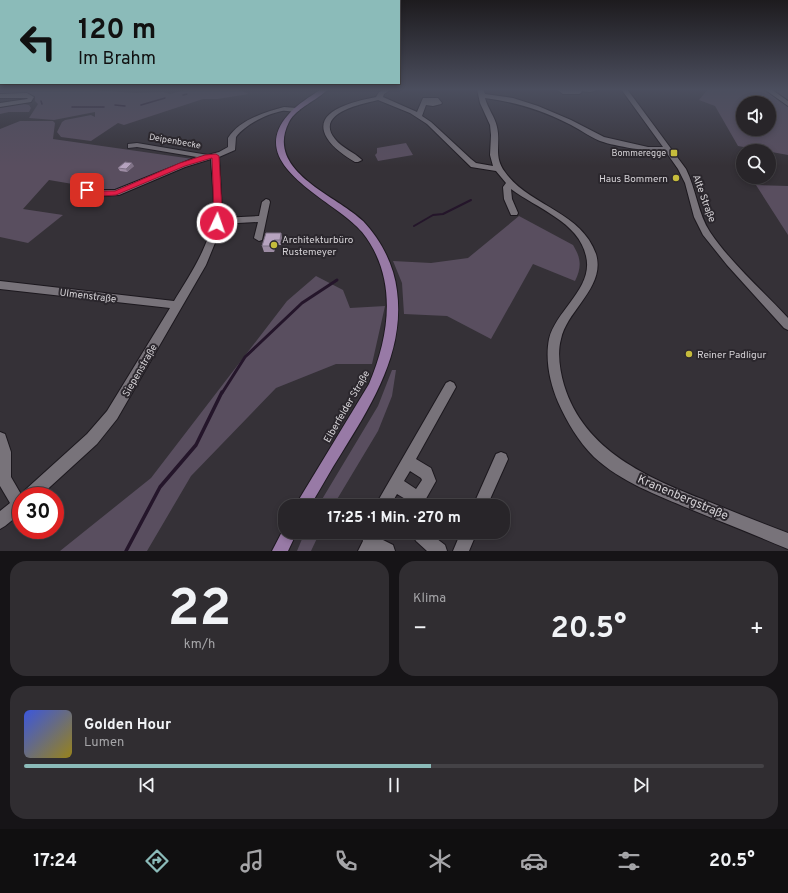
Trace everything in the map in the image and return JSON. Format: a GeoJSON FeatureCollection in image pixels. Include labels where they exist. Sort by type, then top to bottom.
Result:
{"type":"FeatureCollection","features":[{"type":"Feature","properties":{"kind":"main road","name":"Elberfelder Straße"},"geometry":{"type":"LineString","coordinates":[[293,115],[283,128],[280,140],[280,149],[286,164],[297,177],[344,209],[366,231],[377,247],[385,263],[391,285],[393,304],[386,358],[377,383],[306,499]]}},
{"type":"Feature","properties":{"kind":"main road"},"geometry":{"type":"LineString","coordinates":[[280,551],[286,539]]}},
{"type":"Feature","properties":{"kind":"street"},"geometry":{"type":"LineString","coordinates":[[240,154],[232,148],[232,137],[240,128],[269,115]]}},
{"type":"Feature","properties":{"kind":"street"},"geometry":{"type":"LineString","coordinates":[[334,115],[328,120],[326,128],[329,137],[338,148],[358,160]]}},
{"type":"Feature","properties":{"kind":"street"},"geometry":{"type":"LineString","coordinates":[[416,115],[432,126],[474,165],[498,169]]}},
{"type":"Feature","properties":{"kind":"street","name":"Kranenbergstraße"},"geometry":{"type":"LineString","coordinates":[[490,115],[494,128],[494,161],[498,169],[510,183],[574,228],[586,245],[591,257],[592,270],[589,280],[558,328],[554,351],[555,367],[560,392],[568,411],[584,437],[605,458],[640,480],[788,541]]}},
{"type":"Feature","properties":{"kind":"street"},"geometry":{"type":"LineString","coordinates":[[554,115],[602,139],[648,149],[669,150]]}},
{"type":"Feature","properties":{"kind":"street","name":"Alte Straße"},"geometry":{"type":"LineString","coordinates":[[643,115],[682,169],[689,183],[698,217],[706,233],[730,263],[788,325]]}},
{"type":"Feature","properties":{"kind":"street","name":"Deipenbecke"},"geometry":{"type":"LineString","coordinates":[[131,146],[137,145],[212,156]]}},
{"type":"Feature","properties":{"kind":"street"},"geometry":{"type":"LineString","coordinates":[[87,190],[101,193],[116,193],[182,165],[232,148]]}},
{"type":"Feature","properties":{"kind":"street","name":"Siepenstraße"},"geometry":{"type":"LineString","coordinates":[[39,487],[76,454],[106,423],[118,406],[205,258],[217,222],[218,212],[212,156]]}},
{"type":"Feature","properties":{"kind":"street"},"geometry":{"type":"LineString","coordinates":[[510,183],[507,187],[508,199],[514,213]]}},
{"type":"Feature","properties":{"kind":"street"},"geometry":{"type":"LineString","coordinates":[[259,238],[266,202]]}},
{"type":"Feature","properties":{"kind":"street"},"geometry":{"type":"LineString","coordinates":[[217,222],[263,219]]}},
{"type":"Feature","properties":{"kind":"street","name":"Ulmenstraße"},"geometry":{"type":"LineString","coordinates":[[0,285],[176,306]]}},
{"type":"Feature","properties":{"kind":"street"},"geometry":{"type":"LineString","coordinates":[[386,499],[450,387]]}},
{"type":"Feature","properties":{"kind":"street"},"geometry":{"type":"LineString","coordinates":[[0,439],[4,452],[4,479],[12,488]]}},
{"type":"Feature","properties":{"kind":"street"},"geometry":{"type":"LineString","coordinates":[[483,499],[501,458]]}},
{"type":"Feature","properties":{"kind":"street"},"geometry":{"type":"LineString","coordinates":[[408,462],[428,476],[428,481],[419,499]]}},
{"type":"Feature","properties":{"kind":"street"},"geometry":{"type":"LineString","coordinates":[[395,484],[412,499]]}},
{"type":"Feature","properties":{"kind":"street","name":"Siepenstraße"},"geometry":{"type":"LineString","coordinates":[[0,521],[12,511]]}},
{"type":"Feature","properties":{"kind":"street"},"geometry":{"type":"LineString","coordinates":[[425,539],[440,551]]}},
{"type":"Feature","properties":{"kind":"street"},"geometry":{"type":"LineString","coordinates":[[461,551],[466,539]]}},
{"type":"Feature","properties":{"kind":"street"},"geometry":{"type":"LineString","coordinates":[[369,542],[387,551]]}},
{"type":"Feature","properties":{"kind":"shaded area"},"geometry":{"type":"Polygon","coordinates":[[[31,115],[81,115],[54,120],[29,118],[31,115]]]}},
{"type":"Feature","properties":{"kind":"shaded area"},"geometry":{"type":"Polygon","coordinates":[[[91,115],[95,117],[95,115],[155,115],[124,125],[118,123],[91,141],[61,137],[57,132],[62,122],[65,120],[91,115]]]}},
{"type":"Feature","properties":{"kind":"shaded area"},"geometry":{"type":"Polygon","coordinates":[[[720,115],[736,115],[736,136],[776,136],[776,115],[788,115],[788,155],[776,153],[776,144],[737,144],[720,115]]]}},
{"type":"Feature","properties":{"kind":"shaded area"},"geometry":{"type":"Polygon","coordinates":[[[20,121],[53,121],[55,123],[53,139],[193,159],[118,190],[108,190],[49,180],[23,209],[63,215],[28,243],[0,237],[0,129],[20,121]]]}},
{"type":"Feature","properties":{"kind":"shaded area"},"geometry":{"type":"Polygon","coordinates":[[[406,143],[413,155],[378,161],[375,155],[377,153],[377,148],[406,143]]]}},
{"type":"Feature","properties":{"kind":"shaded area"},"geometry":{"type":"Polygon","coordinates":[[[756,185],[788,186],[788,235],[756,185]]]}},
{"type":"Feature","properties":{"kind":"shaded area"},"geometry":{"type":"Polygon","coordinates":[[[519,216],[573,245],[578,254],[580,263],[575,281],[533,264],[491,339],[447,316],[404,314],[402,283],[393,261],[431,263],[468,258],[519,216]]]}},
{"type":"Feature","properties":{"kind":"shaded area"},"geometry":{"type":"Polygon","coordinates":[[[316,276],[343,290],[350,308],[385,306],[372,364],[336,364],[276,388],[191,476],[147,551],[60,551],[151,478],[287,301],[316,276]]]}},
{"type":"Feature","properties":{"kind":"shaded area"},"geometry":{"type":"Polygon","coordinates":[[[392,370],[396,370],[392,396],[378,431],[337,499],[322,499],[378,406],[392,370]]]}},
{"type":"Feature","properties":{"kind":"shaded area"},"geometry":{"type":"Polygon","coordinates":[[[302,539],[317,539],[311,551],[297,551],[302,539]]]}},
{"type":"Feature","properties":{"kind":"building"},"geometry":{"type":"Polygon","coordinates":[[[125,162],[132,163],[126,169],[118,168],[125,162]]]}},
{"type":"Feature","properties":{"kind":"building"},"geometry":{"type":"Polygon","coordinates":[[[266,233],[281,233],[280,240],[274,240],[273,246],[262,246],[266,233]]]}},
{"type":"Feature","properties":{"kind":"waterway"},"geometry":{"type":"LineString","coordinates":[[414,226],[433,215],[443,214],[471,200]]}},
{"type":"Feature","properties":{"kind":"waterway"},"geometry":{"type":"LineString","coordinates":[[222,393],[245,357],[302,303],[337,280]]}},
{"type":"Feature","properties":{"kind":"waterway"},"geometry":{"type":"LineString","coordinates":[[126,551],[160,487],[196,445],[222,392]]}},
{"type":"Feature","properties":{"kind":"place","name":"Bommeregge"},"geometry":{"type":"Point","coordinates":[674,153]}},
{"type":"Feature","properties":{"kind":"place","name":"Haus Bommern"},"geometry":{"type":"Point","coordinates":[676,178]}},
{"type":"Feature","properties":{"kind":"place","name":"Architekturbüro Rustemeyer"},"geometry":{"type":"Point","coordinates":[274,245]}},
{"type":"Feature","properties":{"kind":"place","name":"Reiner Padligur"},"geometry":{"type":"Point","coordinates":[689,354]}},
{"type":"Feature","properties":{"kind":"route"},"geometry":{"type":"LineString","coordinates":[[87,190],[110,194],[116,193],[182,165],[216,156],[217,223]]}}]}
